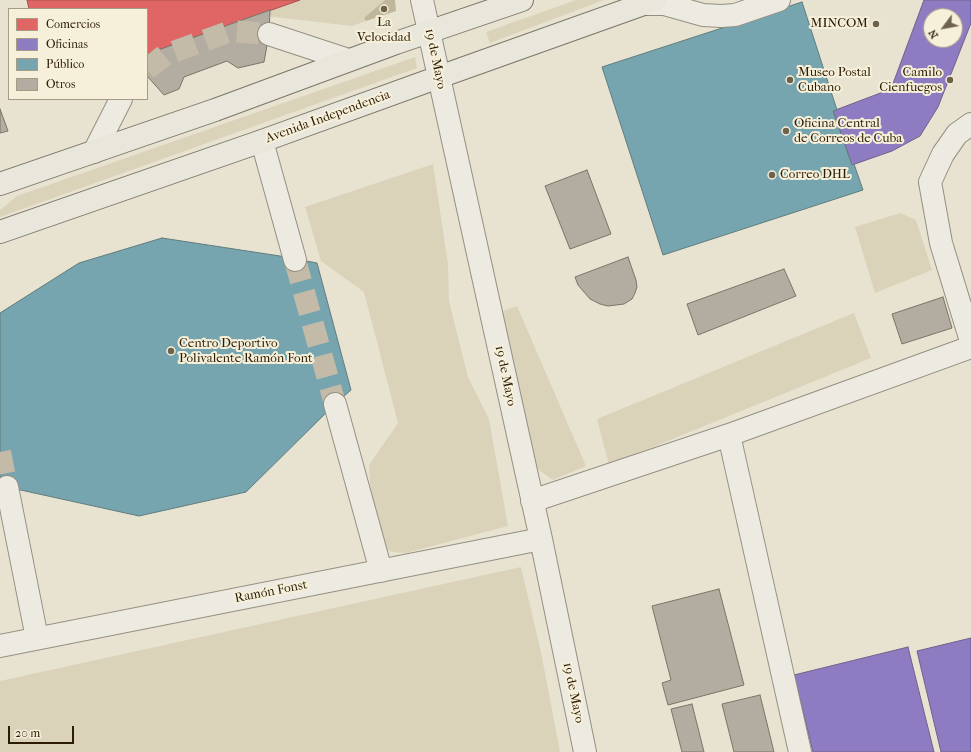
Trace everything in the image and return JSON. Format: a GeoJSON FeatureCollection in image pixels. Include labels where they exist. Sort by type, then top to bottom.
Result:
{"type":"FeatureCollection","features":[{"type":"Feature","properties":{"kind":"main road"},"geometry":{"type":"LineString","coordinates":[[0,184],[215,110],[348,60],[522,0]]}},
{"type":"Feature","properties":{"kind":"main road","name":"Avenida Independencia"},"geometry":{"type":"LineString","coordinates":[[0,232],[262,141],[439,76],[650,2]]}},
{"type":"Feature","properties":{"kind":"street","name":"19 de Mayo"},"geometry":{"type":"LineString","coordinates":[[422,0],[541,539],[585,752]]}},
{"type":"Feature","properties":{"kind":"street"},"geometry":{"type":"LineString","coordinates":[[650,2],[664,4],[703,15],[721,16],[736,15],[779,0]]}},
{"type":"Feature","properties":{"kind":"street"},"geometry":{"type":"LineString","coordinates":[[269,34],[348,60]]}},
{"type":"Feature","properties":{"kind":"street"},"geometry":{"type":"LineString","coordinates":[[94,152],[120,100]]}},
{"type":"Feature","properties":{"kind":"street"},"geometry":{"type":"LineString","coordinates":[[971,124],[957,134],[943,154],[930,182],[941,243],[971,341]]}},
{"type":"Feature","properties":{"kind":"street"},"geometry":{"type":"LineString","coordinates":[[262,141],[295,260]]}},
{"type":"Feature","properties":{"kind":"street"},"geometry":{"type":"LineString","coordinates":[[532,502],[729,435],[971,347]]}},
{"type":"Feature","properties":{"kind":"street"},"geometry":{"type":"LineString","coordinates":[[335,404],[381,571]]}},
{"type":"Feature","properties":{"kind":"street"},"geometry":{"type":"LineString","coordinates":[[729,435],[800,752]]}},
{"type":"Feature","properties":{"kind":"street"},"geometry":{"type":"LineString","coordinates":[[7,487],[38,638]]}},
{"type":"Feature","properties":{"kind":"street","name":"Ramón Fonst"},"geometry":{"type":"LineString","coordinates":[[0,646],[541,539]]}},
{"type":"Feature","properties":{"kind":"shaded area"},"geometry":{"type":"Polygon","coordinates":[[[300,0],[385,0],[364,18],[366,21],[352,26],[257,15],[300,0]]]}},
{"type":"Feature","properties":{"kind":"shaded area"},"geometry":{"type":"Polygon","coordinates":[[[385,0],[395,0],[396,11],[366,21],[364,18],[385,0]]]}},
{"type":"Feature","properties":{"kind":"shaded area"},"geometry":{"type":"Polygon","coordinates":[[[576,0],[604,0],[490,43],[486,32],[576,0]]]}},
{"type":"Feature","properties":{"kind":"shaded area"},"geometry":{"type":"Polygon","coordinates":[[[415,57],[417,68],[0,217],[0,210],[17,196],[415,57]]]}},
{"type":"Feature","properties":{"kind":"shaded area"},"geometry":{"type":"Polygon","coordinates":[[[433,164],[448,264],[449,301],[468,377],[489,419],[508,526],[406,553],[393,552],[385,549],[371,498],[369,465],[398,423],[364,292],[321,261],[305,207],[433,164]]]}},
{"type":"Feature","properties":{"kind":"shaded area"},"geometry":{"type":"Polygon","coordinates":[[[900,213],[916,220],[932,270],[875,293],[855,227],[900,213]]]}},
{"type":"Feature","properties":{"kind":"shaded area"},"geometry":{"type":"Polygon","coordinates":[[[517,306],[586,466],[553,480],[536,468],[501,312],[517,306]]]}},
{"type":"Feature","properties":{"kind":"shaded area"},"geometry":{"type":"Polygon","coordinates":[[[854,313],[871,358],[609,465],[597,419],[854,313]]]}},
{"type":"Feature","properties":{"kind":"shaded area"},"geometry":{"type":"Polygon","coordinates":[[[521,567],[541,652],[560,752],[0,752],[0,681],[521,567]]]}},
{"type":"Feature","properties":{"kind":"building: Comercios"},"geometry":{"type":"Polygon","coordinates":[[[27,0],[300,0],[148,54],[148,8],[29,8],[27,0]]]}},
{"type":"Feature","properties":{"kind":"building: Oficinas"},"geometry":{"type":"Polygon","coordinates":[[[924,0],[971,0],[971,23],[963,43],[963,8],[923,8],[923,48],[961,48],[938,107],[920,136],[892,151],[852,165],[833,111],[891,89],[924,0]]]}},
{"type":"Feature","properties":{"kind":"building: Oficinas"},"geometry":{"type":"Polygon","coordinates":[[[971,638],[971,752],[941,752],[917,651],[971,638]]]}},
{"type":"Feature","properties":{"kind":"building: Oficinas"},"geometry":{"type":"Polygon","coordinates":[[[908,647],[934,752],[813,752],[794,675],[908,647]]]}},
{"type":"Feature","properties":{"kind":"building: Público"},"geometry":{"type":"Polygon","coordinates":[[[802,2],[837,110],[833,111],[852,165],[854,164],[863,190],[663,255],[602,67],[802,2]]]}},
{"type":"Feature","properties":{"kind":"building: Público","name":"Centro Deportivo Polivalente Ramón Font"},"geometry":{"type":"Polygon","coordinates":[[[162,238],[317,263],[351,390],[246,492],[139,516],[7,487],[0,491],[0,313],[79,263],[162,238]]]}},
{"type":"Feature","properties":{"kind":"building: Otros"},"geometry":{"type":"Polygon","coordinates":[[[270,10],[269,34],[264,62],[238,68],[227,61],[184,77],[179,89],[164,95],[148,77],[148,54],[270,10]]]}},
{"type":"Feature","properties":{"kind":"building: Otros"},"geometry":{"type":"Polygon","coordinates":[[[0,109],[8,131],[0,133],[0,109]]]}},
{"type":"Feature","properties":{"kind":"building: Otros"},"geometry":{"type":"Polygon","coordinates":[[[587,170],[611,234],[570,249],[545,186],[587,170]]]}},
{"type":"Feature","properties":{"kind":"building: Otros"},"geometry":{"type":"Polygon","coordinates":[[[628,257],[637,287],[632,299],[624,304],[608,306],[600,304],[590,299],[578,285],[575,277],[628,257]]]}},
{"type":"Feature","properties":{"kind":"building: Otros"},"geometry":{"type":"Polygon","coordinates":[[[784,269],[796,296],[698,335],[687,304],[784,269]]]}},
{"type":"Feature","properties":{"kind":"building: Otros"},"geometry":{"type":"Polygon","coordinates":[[[943,297],[952,328],[902,344],[892,314],[943,297]]]}},
{"type":"Feature","properties":{"kind":"building: Otros"},"geometry":{"type":"Polygon","coordinates":[[[719,589],[744,685],[668,705],[662,683],[671,680],[652,606],[719,589]]]}},
{"type":"Feature","properties":{"kind":"building: Otros"},"geometry":{"type":"Polygon","coordinates":[[[760,695],[774,752],[734,752],[722,704],[760,695]]]}},
{"type":"Feature","properties":{"kind":"building: Otros"},"geometry":{"type":"Polygon","coordinates":[[[692,704],[704,752],[682,752],[671,709],[692,704]]]}},
{"type":"Feature","properties":{"kind":"tunnel"},"geometry":{"type":"LineString","coordinates":[[148,68],[165,55],[231,31],[269,34]]}},
{"type":"Feature","properties":{"kind":"tunnel"},"geometry":{"type":"LineString","coordinates":[[295,260],[335,404]]}},
{"type":"Feature","properties":{"kind":"tunnel"},"geometry":{"type":"LineString","coordinates":[[0,452],[7,487]]}},
{"type":"Feature","properties":{"kind":"place","name":"La Velocidad"},"geometry":{"type":"Point","coordinates":[384,9]}},
{"type":"Feature","properties":{"kind":"place","name":"MINCOM"},"geometry":{"type":"Point","coordinates":[876,24]}},
{"type":"Feature","properties":{"kind":"place","name":"Museo Postal Cubano"},"geometry":{"type":"Point","coordinates":[790,80]}},
{"type":"Feature","properties":{"kind":"place","name":"Camilo Cienfuegos"},"geometry":{"type":"Point","coordinates":[950,80]}},
{"type":"Feature","properties":{"kind":"place","name":"Oficina Central de Correos de Cuba"},"geometry":{"type":"Point","coordinates":[786,131]}},
{"type":"Feature","properties":{"kind":"place","name":"Correo DHL"},"geometry":{"type":"Point","coordinates":[772,175]}},
{"type":"Feature","properties":{"kind":"place","name":"Centro Deportivo Polivalente Ramón Font"},"geometry":{"type":"Point","coordinates":[171,351]}}]}
